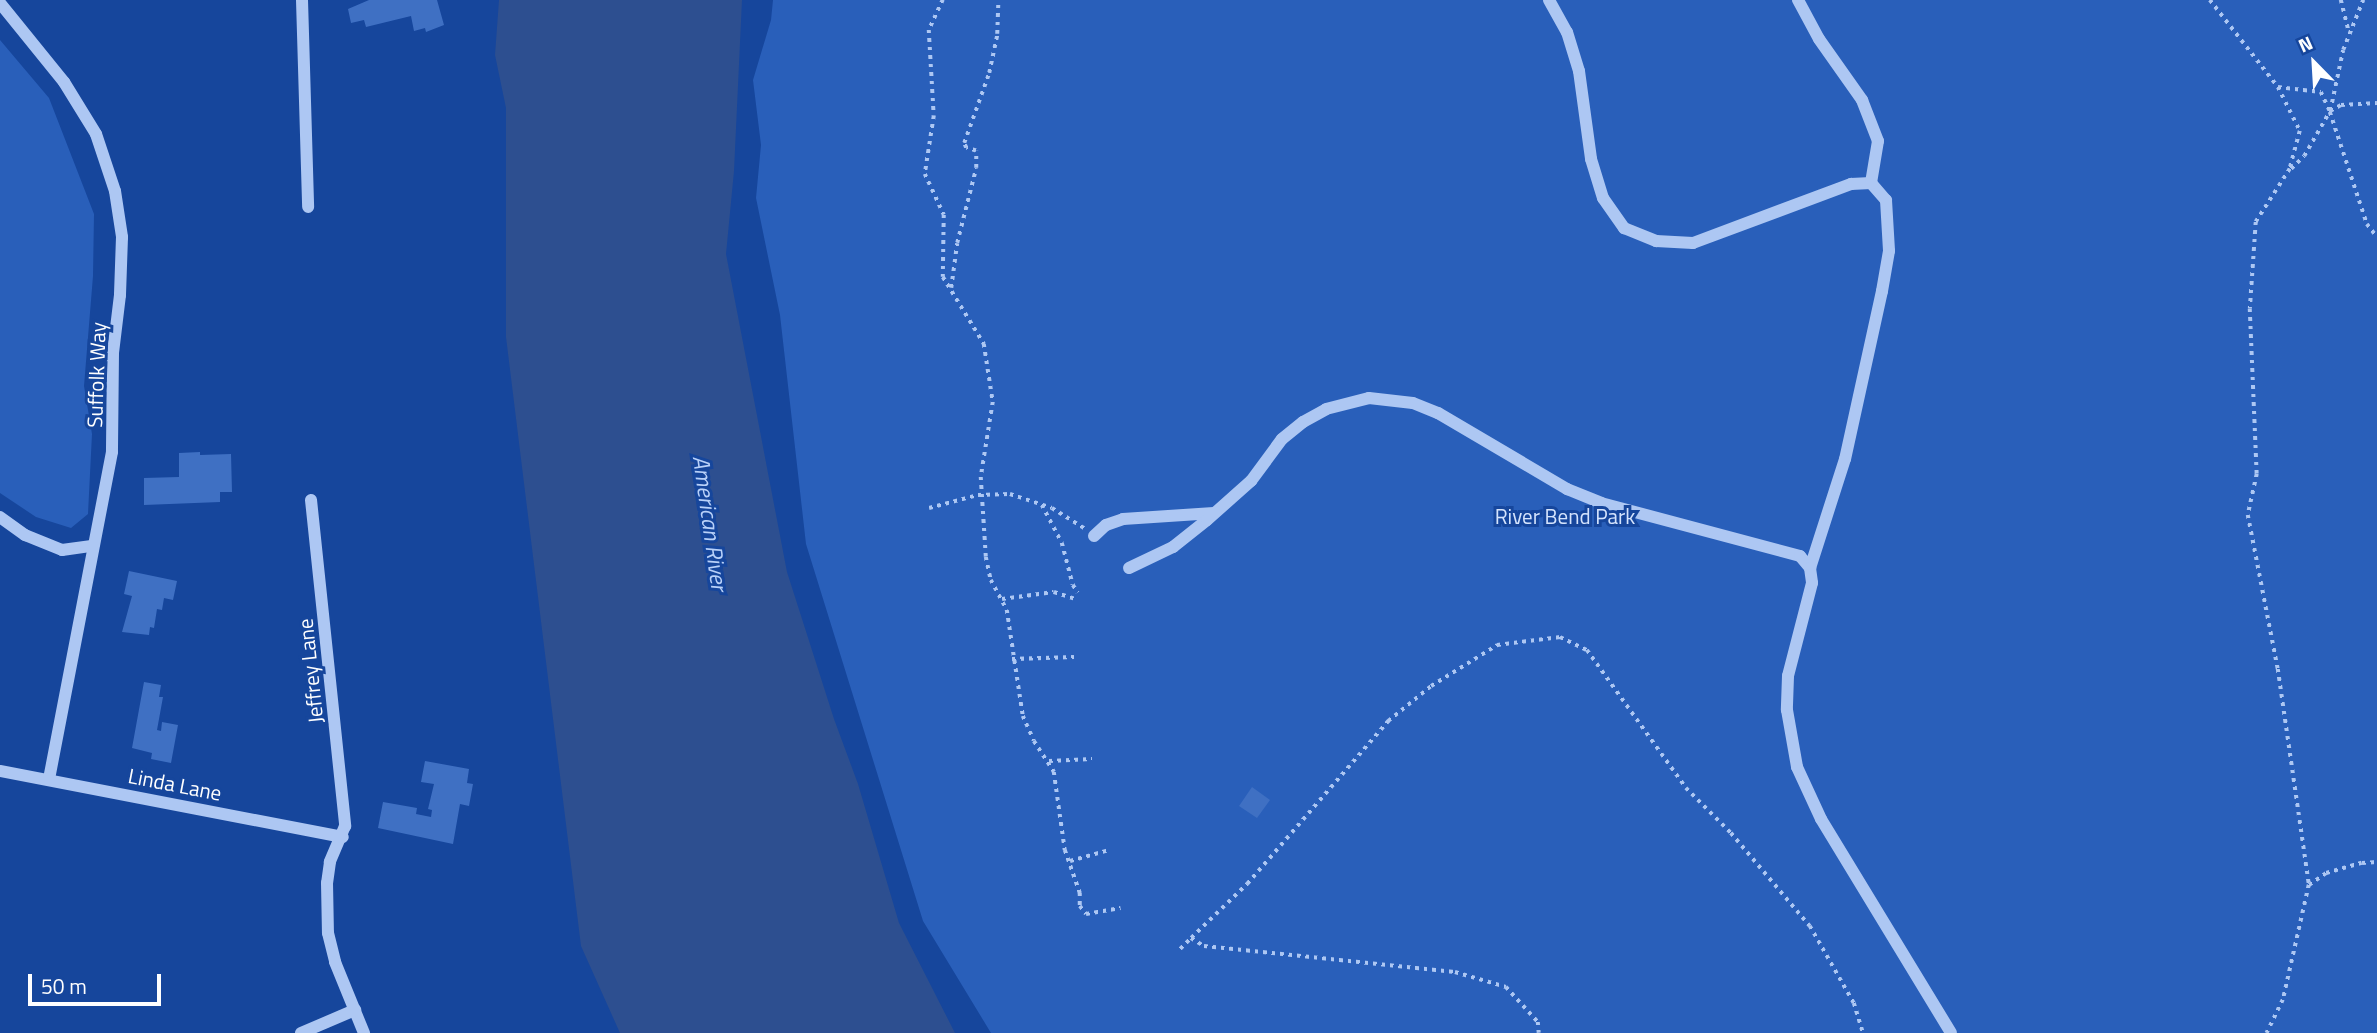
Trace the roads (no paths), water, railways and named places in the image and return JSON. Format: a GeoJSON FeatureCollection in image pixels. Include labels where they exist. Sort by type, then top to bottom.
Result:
{"type":"FeatureCollection","features":[{"type":"Feature","properties":{"kind":"street"},"geometry":{"type":"LineString","coordinates":[[302,0],[308,207]]}},
{"type":"Feature","properties":{"kind":"street"},"geometry":{"type":"LineString","coordinates":[[1549,0],[1567,32],[1579,71],[1591,159],[1603,198],[1624,228],[1656,241],[1693,243],[1851,184],[1871,183]]}},
{"type":"Feature","properties":{"kind":"street"},"geometry":{"type":"LineString","coordinates":[[1798,0],[1819,39],[1862,100],[1878,141],[1871,183]]}},
{"type":"Feature","properties":{"kind":"street","name":"Suffolk Way"},"geometry":{"type":"LineString","coordinates":[[0,3],[81,107],[96,134],[115,191],[123,252],[113,353],[113,431],[49,779]]}},
{"type":"Feature","properties":{"kind":"street"},"geometry":{"type":"LineString","coordinates":[[1871,183],[1886,200],[1889,251],[1845,458],[1810,568],[1812,583],[1788,676],[1787,710],[1797,767],[1821,819],[1951,1033]]}},
{"type":"Feature","properties":{"kind":"street"},"geometry":{"type":"LineString","coordinates":[[1129,568],[1173,547],[1214,513],[1251,481],[1282,439],[1303,422],[1343,403],[1387,398],[1413,403],[1438,413],[1567,489],[1601,503],[1673,524],[1792,552],[1810,568]]}},
{"type":"Feature","properties":{"kind":"street","name":"Jeffrey Lane"},"geometry":{"type":"LineString","coordinates":[[311,500],[345,826],[343,837]]}},
{"type":"Feature","properties":{"kind":"street"},"geometry":{"type":"LineString","coordinates":[[1094,536],[1106,525],[1122,519],[1214,513]]}},
{"type":"Feature","properties":{"kind":"street"},"geometry":{"type":"LineString","coordinates":[[0,517],[25,535],[62,550],[92,546]]}},
{"type":"Feature","properties":{"kind":"street","name":"Linda Lane"},"geometry":{"type":"LineString","coordinates":[[0,771],[343,837]]}},
{"type":"Feature","properties":{"kind":"street"},"geometry":{"type":"LineString","coordinates":[[343,837],[330,862],[326,903],[335,962],[364,1033]]}},
{"type":"Feature","properties":{"kind":"street"},"geometry":{"type":"LineString","coordinates":[[301,1033],[355,1010]]}},
{"type":"Feature","properties":{"kind":"water","name":"American River"},"geometry":{"type":"Polygon","coordinates":[[[499,0],[742,0],[734,171],[726,254],[787,572],[834,719],[858,784],[899,923],[955,1033],[620,1033],[581,946],[506,337],[506,108],[495,55],[499,0]]]}},
{"type":"Feature","properties":{"kind":"park label","name":"River Bend Park"},"geometry":{"type":"Point","coordinates":[1565,516]}}]}
